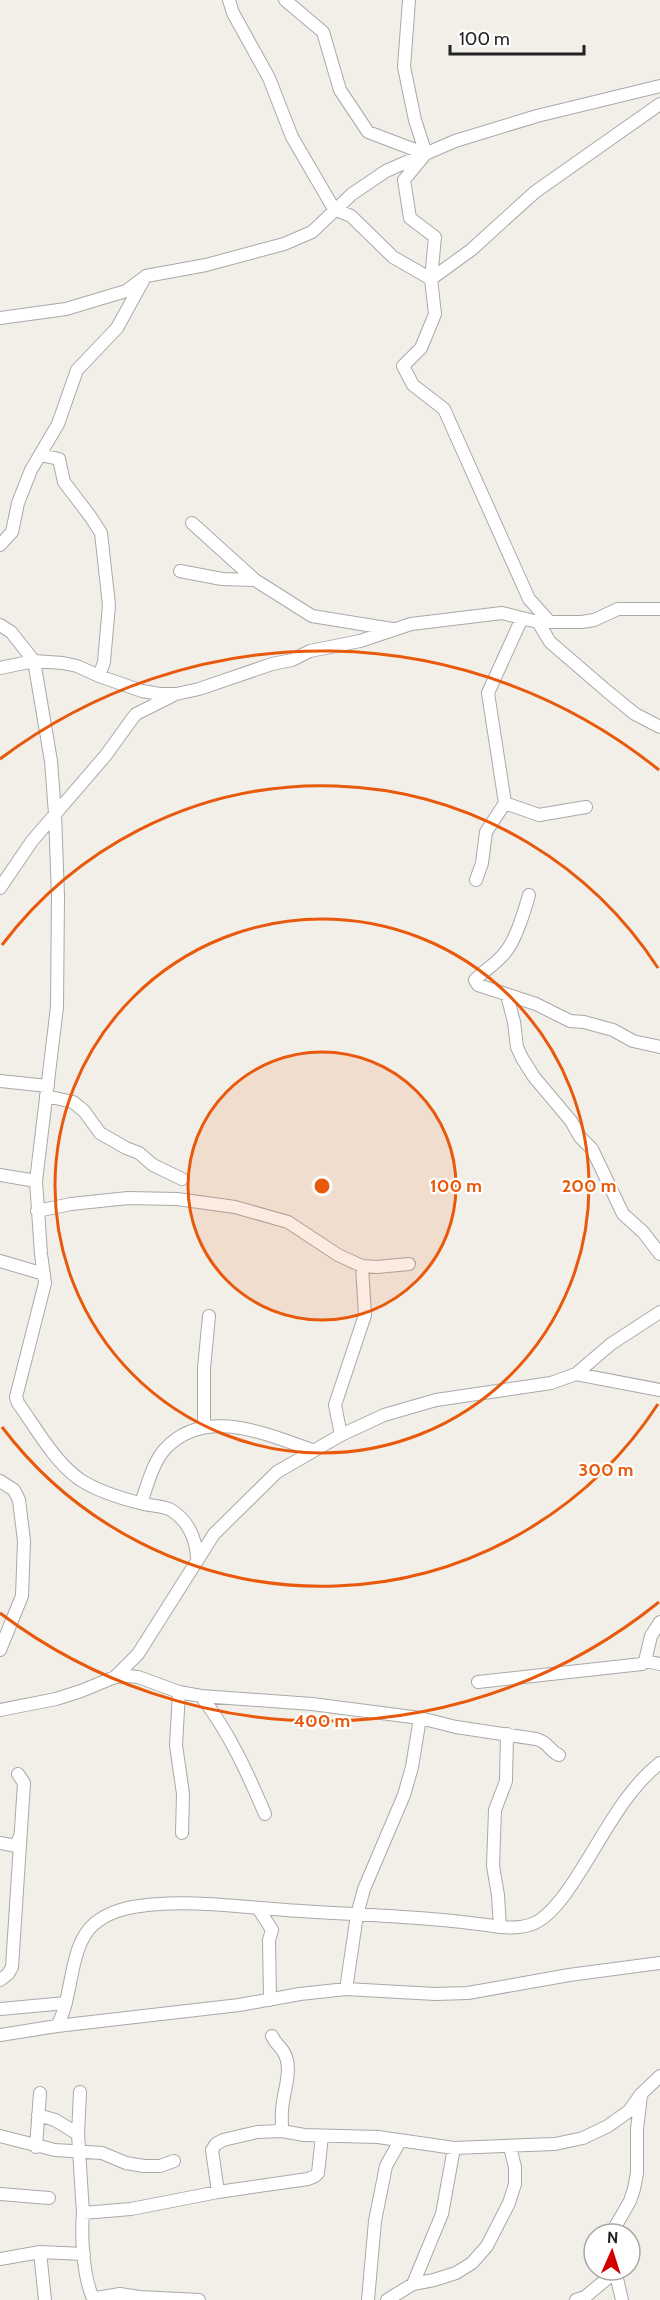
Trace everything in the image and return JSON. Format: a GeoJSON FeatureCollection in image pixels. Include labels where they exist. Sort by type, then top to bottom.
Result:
{"type":"FeatureCollection","features":[{"type":"Feature","properties":{"kind":"street"},"geometry":{"type":"LineString","coordinates":[[229,0],[233,13],[269,78],[292,137],[334,209],[351,216],[393,257],[431,279]]}},
{"type":"Feature","properties":{"kind":"street"},"geometry":{"type":"LineString","coordinates":[[285,0],[323,32],[340,90],[368,132],[426,154]]}},
{"type":"Feature","properties":{"kind":"street"},"geometry":{"type":"LineString","coordinates":[[409,0],[404,67],[415,120],[426,154]]}},
{"type":"Feature","properties":{"kind":"street"},"geometry":{"type":"LineString","coordinates":[[0,318],[39,314],[98,300],[126,291],[146,276],[206,265],[284,244],[312,232],[352,194],[386,171],[455,141],[487,130],[660,86]]}},
{"type":"Feature","properties":{"kind":"street"},"geometry":{"type":"LineString","coordinates":[[431,279],[471,250],[535,192],[660,104]]}},
{"type":"Feature","properties":{"kind":"street"},"geometry":{"type":"LineString","coordinates":[[426,154],[404,180],[410,218],[435,237],[431,279],[435,314],[421,348],[403,366],[413,385],[444,409],[529,599],[543,622],[550,642],[635,714],[660,727]]}},
{"type":"Feature","properties":{"kind":"street"},"geometry":{"type":"LineString","coordinates":[[0,545],[12,532],[18,503],[31,470],[58,424],[77,370],[117,328],[146,276]]}},
{"type":"Feature","properties":{"kind":"street"},"geometry":{"type":"LineString","coordinates":[[40,455],[59,459],[64,482],[101,533],[109,605],[104,662],[99,676]]}},
{"type":"Feature","properties":{"kind":"street"},"geometry":{"type":"LineString","coordinates":[[192,523],[255,580],[312,616],[393,629]]}},
{"type":"Feature","properties":{"kind":"street"},"geometry":{"type":"LineString","coordinates":[[180,571],[222,579],[255,580]]}},
{"type":"Feature","properties":{"kind":"street"},"geometry":{"type":"LineString","coordinates":[[0,668],[34,661],[73,664],[99,676],[150,693],[176,693],[199,689],[272,664],[292,660],[310,651],[360,641],[411,624],[490,614],[509,614],[543,622],[582,621],[594,620],[618,609],[660,609]]}},
{"type":"Feature","properties":{"kind":"street"},"geometry":{"type":"LineString","coordinates":[[476,880],[482,863],[486,832],[505,803],[488,693],[522,618]]}},
{"type":"Feature","properties":{"kind":"street"},"geometry":{"type":"LineString","coordinates":[[0,625],[11,632],[34,661],[49,747],[55,814],[57,1007],[36,1181],[37,1211],[45,1274],[43,1300],[17,1392],[18,1403],[53,1452],[80,1480],[106,1492],[171,1510],[193,1535],[198,1557]]}},
{"type":"Feature","properties":{"kind":"street"},"geometry":{"type":"LineString","coordinates":[[0,888],[32,841],[106,755],[136,714],[176,693]]}},
{"type":"Feature","properties":{"kind":"street"},"geometry":{"type":"LineString","coordinates":[[505,803],[538,814],[586,807]]}},
{"type":"Feature","properties":{"kind":"street"},"geometry":{"type":"LineString","coordinates":[[529,895],[510,945],[504,954],[475,980],[478,985],[536,1004],[570,1021],[584,1022],[613,1030],[633,1041],[660,1047]]}},
{"type":"Feature","properties":{"kind":"street"},"geometry":{"type":"LineString","coordinates":[[507,995],[517,1047],[522,1058],[534,1077],[571,1121],[580,1137],[592,1149],[623,1214],[643,1232],[660,1254]]}},
{"type":"Feature","properties":{"kind":"street"},"geometry":{"type":"LineString","coordinates":[[0,1081],[47,1091],[73,1102],[84,1111],[100,1133],[126,1148],[139,1152],[153,1165],[182,1179]]}},
{"type":"Feature","properties":{"kind":"street"},"geometry":{"type":"LineString","coordinates":[[0,1175],[36,1181]]}},
{"type":"Feature","properties":{"kind":"street"},"geometry":{"type":"LineString","coordinates":[[37,1211],[80,1202],[128,1198],[177,1199],[235,1207],[288,1222],[338,1255],[362,1266],[376,1268],[409,1264]]}},
{"type":"Feature","properties":{"kind":"street"},"geometry":{"type":"LineString","coordinates":[[0,1261],[45,1274]]}},
{"type":"Feature","properties":{"kind":"street"},"geometry":{"type":"LineString","coordinates":[[341,1435],[335,1405],[365,1315],[362,1266]]}},
{"type":"Feature","properties":{"kind":"street"},"geometry":{"type":"LineString","coordinates":[[115,1677],[138,1654],[214,1534],[277,1472],[312,1450],[384,1414],[436,1400],[551,1383],[576,1374],[611,1344],[660,1312]]}},
{"type":"Feature","properties":{"kind":"street"},"geometry":{"type":"LineString","coordinates":[[204,1427],[204,1368],[209,1316]]}},
{"type":"Feature","properties":{"kind":"street"},"geometry":{"type":"LineString","coordinates":[[576,1374],[660,1390]]}},
{"type":"Feature","properties":{"kind":"street"},"geometry":{"type":"LineString","coordinates":[[141,1503],[164,1450],[192,1429],[239,1428],[312,1450]]}},
{"type":"Feature","properties":{"kind":"street"},"geometry":{"type":"LineString","coordinates":[[0,1481],[14,1490],[19,1500],[24,1541],[22,1596],[0,1650]]}},
{"type":"Feature","properties":{"kind":"street"},"geometry":{"type":"LineString","coordinates":[[478,1682],[642,1664],[645,1661],[651,1636],[660,1622]]}},
{"type":"Feature","properties":{"kind":"street"},"geometry":{"type":"LineString","coordinates":[[645,1661],[660,1664]]}},
{"type":"Feature","properties":{"kind":"street"},"geometry":{"type":"LineString","coordinates":[[0,1710],[56,1699],[115,1677],[138,1677],[179,1692],[312,1704],[420,1718],[456,1727],[507,1734],[544,1741],[554,1753],[559,1755]]}},
{"type":"Feature","properties":{"kind":"street"},"geometry":{"type":"LineString","coordinates":[[179,1692],[176,1745],[183,1794],[182,1833]]}},
{"type":"Feature","properties":{"kind":"street"},"geometry":{"type":"LineString","coordinates":[[201,1695],[229,1737],[265,1814]]}},
{"type":"Feature","properties":{"kind":"street"},"geometry":{"type":"LineString","coordinates":[[346,1989],[357,1915],[368,1878],[404,1795],[412,1767],[420,1718]]}},
{"type":"Feature","properties":{"kind":"street"},"geometry":{"type":"LineString","coordinates":[[500,1927],[493,1866],[494,1821],[495,1810],[506,1781],[507,1734]]}},
{"type":"Feature","properties":{"kind":"street"},"geometry":{"type":"LineString","coordinates":[[57,2026],[66,2003],[84,1937],[95,1923],[107,1914],[140,1906],[165,1904],[258,1908],[500,1927],[523,1927],[542,1919],[568,1890],[615,1815],[650,1770],[660,1763]]}},
{"type":"Feature","properties":{"kind":"street"},"geometry":{"type":"LineString","coordinates":[[0,1980],[8,1974],[12,1967],[24,1783],[18,1774]]}},
{"type":"Feature","properties":{"kind":"street"},"geometry":{"type":"LineString","coordinates":[[0,1843],[16,1846],[21,1835]]}},
{"type":"Feature","properties":{"kind":"street"},"geometry":{"type":"LineString","coordinates":[[258,1908],[272,1930],[269,1940],[270,2000]]}},
{"type":"Feature","properties":{"kind":"street"},"geometry":{"type":"LineString","coordinates":[[0,2035],[346,1989],[450,1995],[569,1975],[660,1963]]}},
{"type":"Feature","properties":{"kind":"street"},"geometry":{"type":"LineString","coordinates":[[0,2009],[66,2003]]}},
{"type":"Feature","properties":{"kind":"street"},"geometry":{"type":"LineString","coordinates":[[272,2036],[276,2046],[283,2051],[288,2072],[283,2102],[282,2131]]}},
{"type":"Feature","properties":{"kind":"street"},"geometry":{"type":"LineString","coordinates":[[218,2192],[212,2150],[223,2140],[256,2132],[282,2131],[322,2136],[378,2137],[454,2148],[555,2144],[583,2138],[608,2126],[629,2111],[660,2076]]}},
{"type":"Feature","properties":{"kind":"street"},"geometry":{"type":"LineString","coordinates":[[80,2092],[78,2134],[84,2254],[92,2296],[96,2298],[120,2294],[199,2300]]}},
{"type":"Feature","properties":{"kind":"street"},"geometry":{"type":"LineString","coordinates":[[36,2147],[40,2093]]}},
{"type":"Feature","properties":{"kind":"street"},"geometry":{"type":"LineString","coordinates":[[618,2222],[630,2201],[635,2181],[642,2094]]}},
{"type":"Feature","properties":{"kind":"street"},"geometry":{"type":"LineString","coordinates":[[38,2115],[55,2120],[78,2134]]}},
{"type":"Feature","properties":{"kind":"street"},"geometry":{"type":"LineString","coordinates":[[0,2136],[36,2147],[102,2153],[126,2163],[144,2166],[160,2166],[174,2161]]}},
{"type":"Feature","properties":{"kind":"street"},"geometry":{"type":"LineString","coordinates":[[83,2213],[131,2209],[315,2176],[318,2173],[322,2136]]}},
{"type":"Feature","properties":{"kind":"street"},"geometry":{"type":"LineString","coordinates":[[368,2300],[375,2221],[386,2166],[400,2141]]}},
{"type":"Feature","properties":{"kind":"street"},"geometry":{"type":"LineString","coordinates":[[387,2300],[413,2284],[456,2273],[472,2263],[487,2246],[509,2203],[515,2184],[515,2167],[510,2147]]}},
{"type":"Feature","properties":{"kind":"street"},"geometry":{"type":"LineString","coordinates":[[413,2284],[442,2214],[454,2148]]}},
{"type":"Feature","properties":{"kind":"street"},"geometry":{"type":"LineString","coordinates":[[0,2194],[49,2198]]}},
{"type":"Feature","properties":{"kind":"street"},"geometry":{"type":"LineString","coordinates":[[0,2259],[40,2252],[84,2254]]}},
{"type":"Feature","properties":{"kind":"street"},"geometry":{"type":"LineString","coordinates":[[40,2252],[45,2300]]}},
{"type":"Feature","properties":{"kind":"street"},"geometry":{"type":"LineString","coordinates":[[576,2300],[585,2297],[602,2282]]}},
{"type":"Feature","properties":{"kind":"street"},"geometry":{"type":"LineString","coordinates":[[618,2282],[622,2300]]}}]}
